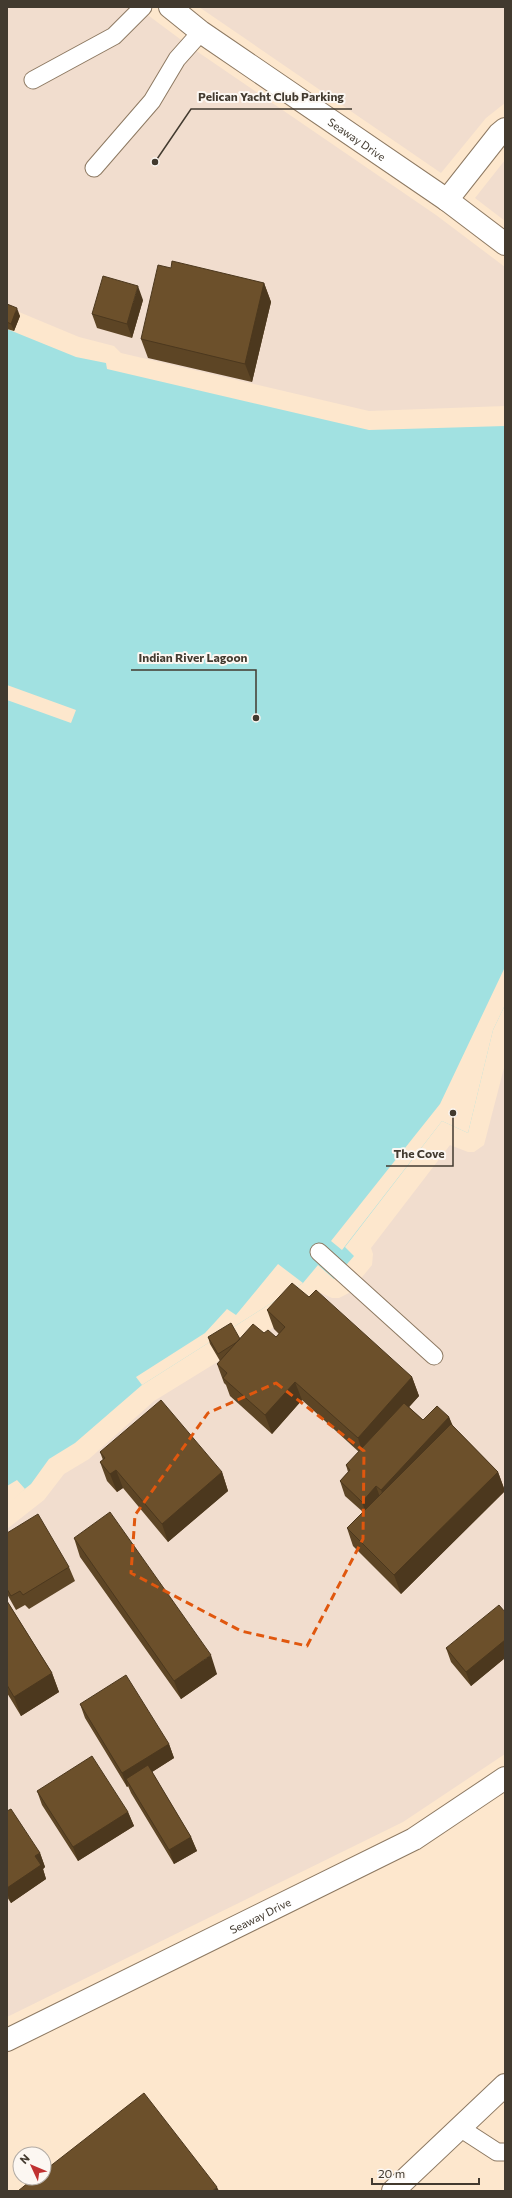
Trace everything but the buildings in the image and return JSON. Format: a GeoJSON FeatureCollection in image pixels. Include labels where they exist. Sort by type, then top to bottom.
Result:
{"type":"FeatureCollection","features":[{"type":"Feature","properties":{"kind":"main road","name":"Seaway Drive"},"geometry":{"type":"LineString","coordinates":[[170,7],[201,32],[447,200],[505,244]]}},
{"type":"Feature","properties":{"kind":"main road"},"geometry":{"type":"LineString","coordinates":[[447,200],[499,134],[505,129]]}},
{"type":"Feature","properties":{"kind":"main road","name":"Seaway Drive"},"geometry":{"type":"LineString","coordinates":[[7,2040],[414,1839],[505,1778]]}},
{"type":"Feature","properties":{"kind":"main road"},"geometry":{"type":"LineString","coordinates":[[393,2191],[505,2085]]}},
{"type":"Feature","properties":{"kind":"lane"},"geometry":{"type":"LineString","coordinates":[[33,80],[114,36],[143,7]]}},
{"type":"Feature","properties":{"kind":"lane"},"geometry":{"type":"LineString","coordinates":[[94,168],[152,101],[177,59],[201,32]]}},
{"type":"Feature","properties":{"kind":"lane"},"geometry":{"type":"LineString","coordinates":[[319,1252],[434,1356]]}},
{"type":"Feature","properties":{"kind":"lane"},"geometry":{"type":"LineString","coordinates":[[460,2128],[497,2152],[505,2152]]}},
{"type":"Feature","properties":{"kind":"highlighted area"},"geometry":{"type":"Polygon","coordinates":[[[276,1383],[364,1451],[363,1539],[307,1646],[241,1631],[131,1573],[135,1515],[208,1413],[276,1383]]]}},
{"type":"Feature","properties":{"kind":"shaded area"},"geometry":{"type":"Polygon","coordinates":[[[7,7],[137,7],[192,48],[436,215],[505,267],[505,406],[369,411],[121,353],[114,346],[79,337],[7,307],[7,7]]]}},
{"type":"Feature","properties":{"kind":"shaded area"},"geometry":{"type":"Polygon","coordinates":[[[199,7],[505,7],[505,103],[486,118],[441,173],[199,7]]]}},
{"type":"Feature","properties":{"kind":"shaded area"},"geometry":{"type":"Polygon","coordinates":[[[505,160],[505,221],[475,198],[505,160]]]}},
{"type":"Feature","properties":{"kind":"shaded area"},"geometry":{"type":"Polygon","coordinates":[[[505,1064],[505,1754],[403,1822],[7,2017],[7,1529],[44,1500],[64,1474],[89,1459],[154,1401],[271,1329],[314,1300],[321,1293],[332,1298],[339,1298],[349,1293],[372,1265],[373,1254],[371,1248],[450,1145],[468,1152],[474,1152],[484,1145],[505,1064]]]}},
{"type":"Feature","properties":{"kind":"water"},"geometry":{"type":"Polygon","coordinates":[[[7,329],[76,357],[106,363],[107,369],[369,430],[505,426],[505,1005],[493,1030],[468,1133],[442,1121],[345,1247],[354,1256],[334,1279],[318,1265],[303,1283],[142,1385],[75,1443],[49,1459],[31,1484],[7,1503],[7,329]]]}},
{"type":"Feature","properties":{"kind":"pier"},"geometry":{"type":"Polygon","coordinates":[[[7,685],[76,710],[71,723],[7,700],[7,685]]]}},
{"type":"Feature","properties":{"kind":"pier"},"geometry":{"type":"Polygon","coordinates":[[[505,967],[505,1005],[493,1030],[468,1133],[442,1121],[342,1250],[331,1241],[440,1104],[505,967]]]}},
{"type":"Feature","properties":{"kind":"pier"},"geometry":{"type":"Polygon","coordinates":[[[278,1264],[303,1283],[142,1385],[136,1377],[205,1333],[227,1309],[236,1315],[278,1264]]]}},
{"type":"Feature","properties":{"kind":"pier"},"geometry":{"type":"Polygon","coordinates":[[[17,1480],[25,1489],[7,1505],[7,1486],[17,1480]]]}},
{"type":"Feature","properties":{"kind":"place","name":"Pelican Yacht Club Parking"},"geometry":{"type":"Point","coordinates":[155,162]}},
{"type":"Feature","properties":{"kind":"place","name":"Indian River Lagoon"},"geometry":{"type":"Point","coordinates":[256,718]}},
{"type":"Feature","properties":{"kind":"place","name":"The Cove"},"geometry":{"type":"Point","coordinates":[453,1113]}}]}
